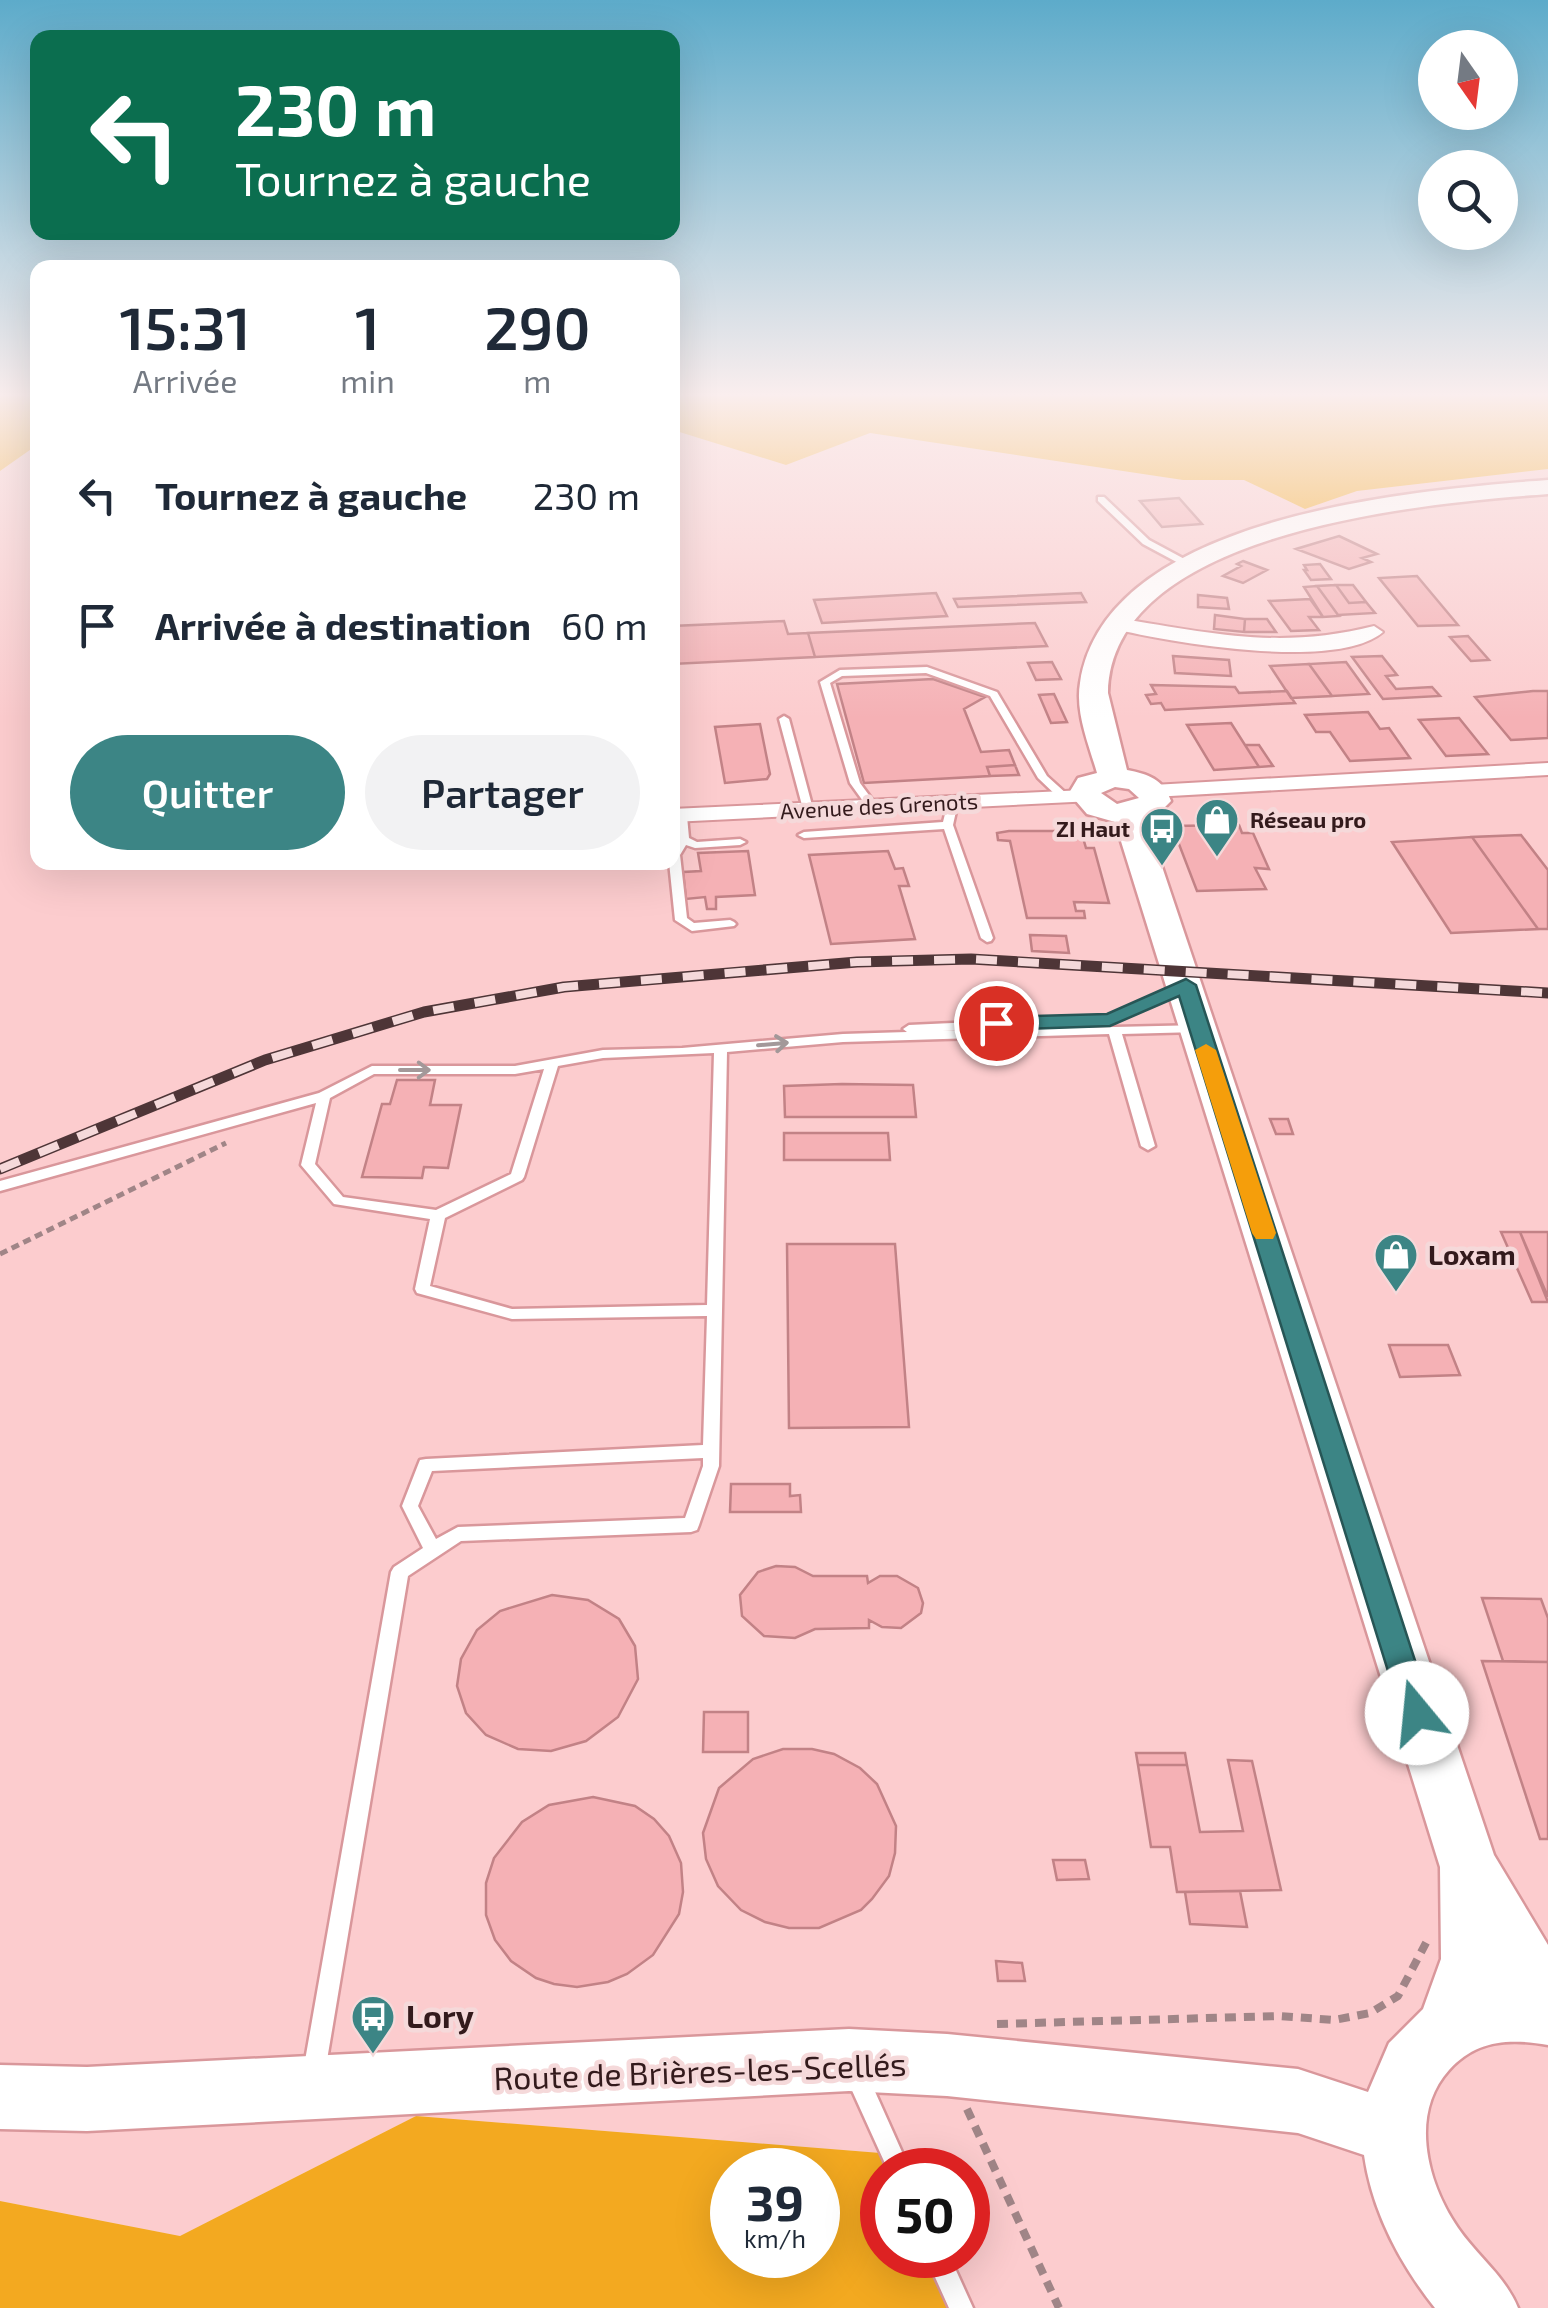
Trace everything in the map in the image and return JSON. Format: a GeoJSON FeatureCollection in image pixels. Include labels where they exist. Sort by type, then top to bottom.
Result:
{"type":"FeatureCollection","features":[{"type":"Feature","properties":{"kind":"main road"},"geometry":{"type":"LineString","coordinates":[[1411,503],[1322,518],[1234,542],[1187,564],[1133,604],[1117,624],[1102,650],[1094,681],[1096,714],[1132,794],[1198,1028],[1469,1867],[1519,1955],[1548,1996]]}},
{"type":"Feature","properties":{"kind":"main road"},"geometry":{"type":"LineString","coordinates":[[1075,796],[1098,808],[1132,794]]}},
{"type":"Feature","properties":{"kind":"main road"},"geometry":{"type":"LineString","coordinates":[[1422,2012],[1472,1959],[1469,1867]]}},
{"type":"Feature","properties":{"kind":"main road"},"geometry":{"type":"LineString","coordinates":[[1422,2012],[1548,2014]]}},
{"type":"Feature","properties":{"kind":"main road"},"geometry":{"type":"LineString","coordinates":[[1422,2012],[1428,2043],[1403,2082],[1394,2133],[1396,2161],[1415,2220],[1451,2276],[1479,2306]]}},
{"type":"Feature","properties":{"kind":"main road","name":"Route de Brières-les-Scellés"},"geometry":{"type":"LineString","coordinates":[[0,2098],[87,2099],[311,2089],[849,2060],[948,2065],[1298,2101],[1394,2133]]}},
{"type":"Feature","properties":{"kind":"street"},"geometry":{"type":"LineString","coordinates":[[1117,624],[1247,645],[1344,643],[1374,632]]}},
{"type":"Feature","properties":{"kind":"street"},"geometry":{"type":"LineString","coordinates":[[1132,794],[1548,770]]}},
{"type":"Feature","properties":{"kind":"street","name":"Avenue des Grenots"},"geometry":{"type":"LineString","coordinates":[[680,816],[1075,796]]}},
{"type":"Feature","properties":{"kind":"lane"},"geometry":{"type":"LineString","coordinates":[[1105,503],[1146,542],[1187,564]]}},
{"type":"Feature","properties":{"kind":"lane"},"geometry":{"type":"LineString","coordinates":[[872,806],[855,783],[825,682],[840,673],[927,670],[994,694],[1043,778],[1075,796]]}},
{"type":"Feature","properties":{"kind":"lane"},"geometry":{"type":"LineString","coordinates":[[784,719],[808,810]]}},
{"type":"Feature","properties":{"kind":"lane"},"geometry":{"type":"LineString","coordinates":[[953,802],[948,825],[987,938]]}},
{"type":"Feature","properties":{"kind":"lane"},"geometry":{"type":"LineString","coordinates":[[804,835],[948,825]]}},
{"type":"Feature","properties":{"kind":"lane"},"geometry":{"type":"LineString","coordinates":[[680,826],[684,840],[680,846]]}},
{"type":"Feature","properties":{"kind":"lane"},"geometry":{"type":"LineString","coordinates":[[684,840],[695,844],[740,842]]}},
{"type":"Feature","properties":{"kind":"lane"},"geometry":{"type":"LineString","coordinates":[[676,870],[681,920],[692,927],[730,924]]}},
{"type":"Feature","properties":{"kind":"lane"},"geometry":{"type":"LineString","coordinates":[[0,1186],[324,1096],[372,1070],[515,1070],[603,1054],[721,1049],[939,1024],[1110,1020],[1186,985]]}},
{"type":"Feature","properties":{"kind":"lane"},"geometry":{"type":"LineString","coordinates":[[843,1038],[1198,1028]]}},
{"type":"Feature","properties":{"kind":"lane"},"geometry":{"type":"LineString","coordinates":[[1114,1030],[1148,1146]]}},
{"type":"Feature","properties":{"kind":"lane"},"geometry":{"type":"LineString","coordinates":[[311,2089],[400,1572],[458,1534],[691,1525],[710,1466],[721,1049]]}},
{"type":"Feature","properties":{"kind":"lane"},"geometry":{"type":"LineString","coordinates":[[324,1096],[308,1165],[338,1201],[438,1215],[516,1177],[552,1064]]}},
{"type":"Feature","properties":{"kind":"lane"},"geometry":{"type":"LineString","coordinates":[[438,1215],[422,1289],[512,1314],[714,1310]]}},
{"type":"Feature","properties":{"kind":"lane"},"geometry":{"type":"LineString","coordinates":[[434,1550],[410,1506],[426,1465],[711,1450]]}},
{"type":"Feature","properties":{"kind":"lane"},"geometry":{"type":"LineString","coordinates":[[849,2060],[889,2148]]}},
{"type":"Feature","properties":{"kind":"lane"},"geometry":{"type":"LineString","coordinates":[[947,2278],[961,2308]]}},
{"type":"Feature","properties":{"kind":"path"},"geometry":{"type":"LineString","coordinates":[[0,1254],[238,1137]]}},
{"type":"Feature","properties":{"kind":"path"},"geometry":{"type":"LineString","coordinates":[[1422,2012],[1429,1929]]}},
{"type":"Feature","properties":{"kind":"path"},"geometry":{"type":"LineString","coordinates":[[948,2065],[1059,2308]]}},
{"type":"Feature","properties":{"kind":"shaded area"},"geometry":{"type":"Polygon","coordinates":[[[0,503],[30,503],[30,870],[680,870],[680,503],[1292,503],[1305,509],[1323,503],[1548,503],[1548,2308],[964,2308],[950,2278],[990,2278],[990,2148],[860,2148],[860,2151],[416,2116],[180,2236],[0,2201],[0,503]]]}},
{"type":"Feature","properties":{"kind":"shaded area"},"geometry":{"type":"Polygon","coordinates":[[[1292,503],[1323,503],[1305,509],[1292,503]]]}},
{"type":"Feature","properties":{"kind":"shaded area"},"geometry":{"type":"Polygon","coordinates":[[[416,2116],[818,2148],[710,2148],[710,2278],[840,2278],[840,2150],[860,2151],[860,2278],[950,2278],[964,2308],[0,2308],[0,2201],[180,2236],[416,2116]]]}},
{"type":"Feature","properties":{"kind":"building"},"geometry":{"type":"Polygon","coordinates":[[[1141,503],[1183,503],[1202,524],[1162,527],[1141,503]]]}},
{"type":"Feature","properties":{"kind":"building"},"geometry":{"type":"Polygon","coordinates":[[[1339,536],[1377,554],[1362,558],[1371,562],[1349,569],[1296,549],[1339,536]]]}},
{"type":"Feature","properties":{"kind":"building"},"geometry":{"type":"Polygon","coordinates":[[[1243,561],[1267,570],[1243,583],[1223,576],[1243,561]]]}},
{"type":"Feature","properties":{"kind":"building"},"geometry":{"type":"Polygon","coordinates":[[[1320,564],[1331,579],[1311,580],[1304,570],[1304,565],[1320,564]]]}},
{"type":"Feature","properties":{"kind":"building"},"geometry":{"type":"Polygon","coordinates":[[[1417,576],[1458,625],[1418,626],[1379,578],[1417,576]]]}},
{"type":"Feature","properties":{"kind":"building"},"geometry":{"type":"Polygon","coordinates":[[[1336,585],[1349,603],[1366,602],[1375,613],[1338,615],[1317,586],[1336,585]]]}},
{"type":"Feature","properties":{"kind":"building"},"geometry":{"type":"Polygon","coordinates":[[[1336,585],[1353,585],[1366,602],[1349,603],[1336,585]]]}},
{"type":"Feature","properties":{"kind":"building"},"geometry":{"type":"Polygon","coordinates":[[[1317,586],[1339,616],[1323,617],[1304,587],[1317,586]]]}},
{"type":"Feature","properties":{"kind":"building"},"geometry":{"type":"Polygon","coordinates":[[[936,593],[947,616],[822,623],[814,600],[936,593]]]}},
{"type":"Feature","properties":{"kind":"building"},"geometry":{"type":"Polygon","coordinates":[[[1081,593],[1086,602],[958,607],[954,599],[1081,593]]]}},
{"type":"Feature","properties":{"kind":"building"},"geometry":{"type":"Polygon","coordinates":[[[1198,595],[1227,598],[1229,609],[1198,607],[1198,595]]]}},
{"type":"Feature","properties":{"kind":"building"},"geometry":{"type":"Polygon","coordinates":[[[1310,599],[1323,617],[1309,617],[1319,630],[1291,631],[1269,601],[1310,599]]]}},
{"type":"Feature","properties":{"kind":"building"},"geometry":{"type":"Polygon","coordinates":[[[1215,615],[1245,619],[1244,632],[1214,629],[1215,615]]]}},
{"type":"Feature","properties":{"kind":"building"},"geometry":{"type":"Polygon","coordinates":[[[1245,619],[1267,619],[1276,632],[1244,632],[1245,619]]]}},
{"type":"Feature","properties":{"kind":"building"},"geometry":{"type":"Polygon","coordinates":[[[784,621],[788,634],[808,633],[815,657],[680,664],[680,626],[784,621]]]}},
{"type":"Feature","properties":{"kind":"building"},"geometry":{"type":"Polygon","coordinates":[[[1035,623],[1047,646],[815,657],[808,633],[1035,623]]]}},
{"type":"Feature","properties":{"kind":"building"},"geometry":{"type":"Polygon","coordinates":[[[1468,636],[1489,660],[1471,661],[1450,637],[1468,636]]]}},
{"type":"Feature","properties":{"kind":"building"},"geometry":{"type":"Polygon","coordinates":[[[1173,656],[1229,660],[1231,676],[1175,673],[1173,656]]]}},
{"type":"Feature","properties":{"kind":"building"},"geometry":{"type":"Polygon","coordinates":[[[1382,656],[1397,675],[1386,676],[1396,689],[1432,687],[1440,696],[1383,699],[1352,657],[1382,656]]]}},
{"type":"Feature","properties":{"kind":"building"},"geometry":{"type":"Polygon","coordinates":[[[1052,662],[1061,679],[1036,680],[1028,663],[1052,662]]]}},
{"type":"Feature","properties":{"kind":"building"},"geometry":{"type":"Polygon","coordinates":[[[1346,662],[1369,694],[1332,696],[1309,664],[1346,662]]]}},
{"type":"Feature","properties":{"kind":"building"},"geometry":{"type":"Polygon","coordinates":[[[1309,664],[1332,696],[1291,698],[1270,666],[1309,664]]]}},
{"type":"Feature","properties":{"kind":"building"},"geometry":{"type":"Polygon","coordinates":[[[933,679],[985,697],[964,709],[981,752],[1009,750],[1015,765],[987,767],[990,776],[864,783],[837,684],[933,679]]]}},
{"type":"Feature","properties":{"kind":"building"},"geometry":{"type":"Polygon","coordinates":[[[1151,685],[1235,687],[1239,693],[1287,691],[1295,703],[1165,710],[1161,703],[1151,704],[1146,695],[1156,694],[1151,685]]]}},
{"type":"Feature","properties":{"kind":"building"},"geometry":{"type":"Polygon","coordinates":[[[1548,691],[1548,738],[1511,740],[1475,697],[1548,691]]]}},
{"type":"Feature","properties":{"kind":"building"},"geometry":{"type":"Polygon","coordinates":[[[1054,694],[1067,722],[1051,723],[1039,695],[1054,694]]]}},
{"type":"Feature","properties":{"kind":"building"},"geometry":{"type":"Polygon","coordinates":[[[1368,712],[1380,729],[1389,728],[1410,758],[1350,761],[1330,732],[1316,732],[1305,715],[1368,712]]]}},
{"type":"Feature","properties":{"kind":"building"},"geometry":{"type":"Polygon","coordinates":[[[1459,718],[1488,754],[1446,756],[1419,720],[1459,718]]]}},
{"type":"Feature","properties":{"kind":"building"},"geometry":{"type":"Polygon","coordinates":[[[1231,723],[1259,767],[1214,770],[1187,725],[1231,723]]]}},
{"type":"Feature","properties":{"kind":"building"},"geometry":{"type":"Polygon","coordinates":[[[760,724],[770,774],[767,779],[725,783],[715,727],[760,724]]]}},
{"type":"Feature","properties":{"kind":"building"},"geometry":{"type":"Polygon","coordinates":[[[1245,745],[1259,745],[1273,766],[1259,767],[1245,745]]]}},
{"type":"Feature","properties":{"kind":"building"},"geometry":{"type":"Polygon","coordinates":[[[1015,765],[1019,775],[990,776],[987,767],[1015,765]]]}},
{"type":"Feature","properties":{"kind":"building"},"geometry":{"type":"Polygon","coordinates":[[[1239,825],[1242,833],[1253,833],[1269,869],[1255,868],[1266,889],[1197,891],[1172,826],[1239,825]]]}},
{"type":"Feature","properties":{"kind":"building"},"geometry":{"type":"Polygon","coordinates":[[[1081,831],[1086,848],[1094,848],[1109,903],[1074,902],[1076,911],[1084,911],[1085,918],[1027,918],[1010,841],[998,840],[997,833],[1081,831]]]}},
{"type":"Feature","properties":{"kind":"building"},"geometry":{"type":"Polygon","coordinates":[[[1521,835],[1548,870],[1548,929],[1538,929],[1472,837],[1521,835]]]}},
{"type":"Feature","properties":{"kind":"building"},"geometry":{"type":"Polygon","coordinates":[[[1472,837],[1538,929],[1451,933],[1392,842],[1472,837]]]}},
{"type":"Feature","properties":{"kind":"building"},"geometry":{"type":"Polygon","coordinates":[[[748,851],[755,895],[716,897],[716,909],[707,909],[705,897],[686,899],[683,872],[701,871],[698,853],[748,851]]]}},
{"type":"Feature","properties":{"kind":"building"},"geometry":{"type":"Polygon","coordinates":[[[888,851],[895,869],[903,868],[909,886],[899,886],[915,939],[831,944],[809,855],[888,851]]]}},
{"type":"Feature","properties":{"kind":"building"},"geometry":{"type":"Polygon","coordinates":[[[1030,935],[1066,936],[1069,953],[1032,951],[1030,935]]]}},
{"type":"Feature","properties":{"kind":"building"},"geometry":{"type":"Polygon","coordinates":[[[397,1080],[435,1080],[430,1105],[461,1105],[448,1168],[424,1167],[422,1178],[362,1177],[382,1104],[390,1104],[397,1080]]]}},
{"type":"Feature","properties":{"kind":"building"},"geometry":{"type":"Polygon","coordinates":[[[913,1085],[916,1117],[785,1117],[784,1086],[913,1085]]]}},
{"type":"Feature","properties":{"kind":"building"},"geometry":{"type":"Polygon","coordinates":[[[1270,1119],[1288,1119],[1293,1134],[1276,1134],[1270,1119]]]}},
{"type":"Feature","properties":{"kind":"building"},"geometry":{"type":"Polygon","coordinates":[[[784,1133],[888,1133],[890,1160],[784,1160],[784,1133]]]}},
{"type":"Feature","properties":{"kind":"building"},"geometry":{"type":"Polygon","coordinates":[[[1501,1232],[1520,1232],[1548,1302],[1532,1302],[1501,1232]]]}},
{"type":"Feature","properties":{"kind":"building"},"geometry":{"type":"Polygon","coordinates":[[[1520,1232],[1548,1232],[1548,1297],[1520,1232]]]}},
{"type":"Feature","properties":{"kind":"building"},"geometry":{"type":"Polygon","coordinates":[[[787,1244],[895,1244],[909,1427],[789,1428],[787,1244]]]}},
{"type":"Feature","properties":{"kind":"building"},"geometry":{"type":"Polygon","coordinates":[[[1389,1345],[1448,1345],[1460,1375],[1400,1377],[1389,1345]]]}},
{"type":"Feature","properties":{"kind":"building"},"geometry":{"type":"Polygon","coordinates":[[[731,1484],[790,1484],[790,1496],[800,1495],[801,1512],[730,1512],[731,1484]]]}},
{"type":"Feature","properties":{"kind":"building"},"geometry":{"type":"Polygon","coordinates":[[[776,1566],[795,1567],[813,1576],[867,1576],[868,1583],[880,1576],[897,1576],[918,1588],[923,1603],[921,1613],[901,1628],[882,1627],[869,1620],[869,1628],[815,1629],[795,1638],[764,1636],[742,1616],[740,1595],[758,1572],[776,1566]]]}},
{"type":"Feature","properties":{"kind":"building"},"geometry":{"type":"Polygon","coordinates":[[[552,1595],[588,1600],[619,1619],[635,1646],[638,1679],[618,1717],[586,1741],[551,1751],[518,1749],[486,1735],[466,1713],[457,1686],[461,1659],[477,1630],[500,1611],[552,1595]]]}},
{"type":"Feature","properties":{"kind":"building"},"geometry":{"type":"Polygon","coordinates":[[[1482,1598],[1541,1599],[1548,1618],[1548,1662],[1503,1661],[1482,1598]]]}},
{"type":"Feature","properties":{"kind":"building"},"geometry":{"type":"Polygon","coordinates":[[[1482,1661],[1548,1662],[1548,1839],[1540,1839],[1482,1661]]]}},
{"type":"Feature","properties":{"kind":"building"},"geometry":{"type":"Polygon","coordinates":[[[704,1712],[748,1712],[748,1752],[703,1752],[704,1712]]]}},
{"type":"Feature","properties":{"kind":"building"},"geometry":{"type":"Polygon","coordinates":[[[783,1749],[834,1754],[860,1768],[877,1784],[896,1826],[889,1876],[872,1899],[861,1910],[819,1928],[789,1928],[741,1910],[718,1886],[706,1859],[703,1833],[719,1788],[753,1759],[783,1749]]]}},
{"type":"Feature","properties":{"kind":"building"},"geometry":{"type":"Polygon","coordinates":[[[1136,1753],[1185,1753],[1187,1765],[1138,1765],[1136,1753]]]}},
{"type":"Feature","properties":{"kind":"building"},"geometry":{"type":"Polygon","coordinates":[[[1228,1760],[1252,1761],[1281,1890],[1177,1892],[1170,1847],[1151,1847],[1138,1765],[1187,1765],[1200,1832],[1243,1831],[1228,1760]]]}},
{"type":"Feature","properties":{"kind":"building"},"geometry":{"type":"Polygon","coordinates":[[[593,1797],[635,1806],[669,1836],[681,1863],[683,1892],[679,1914],[653,1955],[627,1974],[577,1987],[554,1984],[536,1978],[511,1961],[495,1940],[486,1915],[486,1883],[494,1858],[522,1822],[549,1805],[593,1797]]]}},
{"type":"Feature","properties":{"kind":"building"},"geometry":{"type":"Polygon","coordinates":[[[1053,1860],[1085,1860],[1089,1879],[1057,1880],[1053,1860]]]}},
{"type":"Feature","properties":{"kind":"building"},"geometry":{"type":"Polygon","coordinates":[[[1240,1891],[1247,1927],[1190,1924],[1185,1892],[1240,1891]]]}},
{"type":"Feature","properties":{"kind":"building"},"geometry":{"type":"Polygon","coordinates":[[[996,1961],[1022,1963],[1025,1981],[998,1981],[996,1961]]]}},
{"type":"Feature","properties":{"kind":"railway"},"geometry":{"type":"LineString","coordinates":[[0,1169],[265,1060],[424,1012],[564,987],[857,962],[971,959],[1548,993]]}},
{"type":"Feature","properties":{"kind":"slow traffic"},"geometry":{"type":"LineString","coordinates":[[1206,1050],[1264,1233]]}},
{"type":"Feature","properties":{"kind":"place","name":"Réseau pro"},"geometry":{"type":"Point","coordinates":[1217,858]}},
{"type":"Feature","properties":{"kind":"place","name":"ZI Haut"},"geometry":{"type":"Point","coordinates":[1162,867]}},
{"type":"Feature","properties":{"kind":"place","name":"Loxam"},"geometry":{"type":"Point","coordinates":[1396,1293]}},
{"type":"Feature","properties":{"kind":"place","name":"Lory"},"geometry":{"type":"Point","coordinates":[373,2055]}},
{"type":"Feature","properties":{"kind":"route"},"geometry":{"type":"LineString","coordinates":[[996,1023],[1110,1020],[1186,985],[1417,1713]]}}]}
